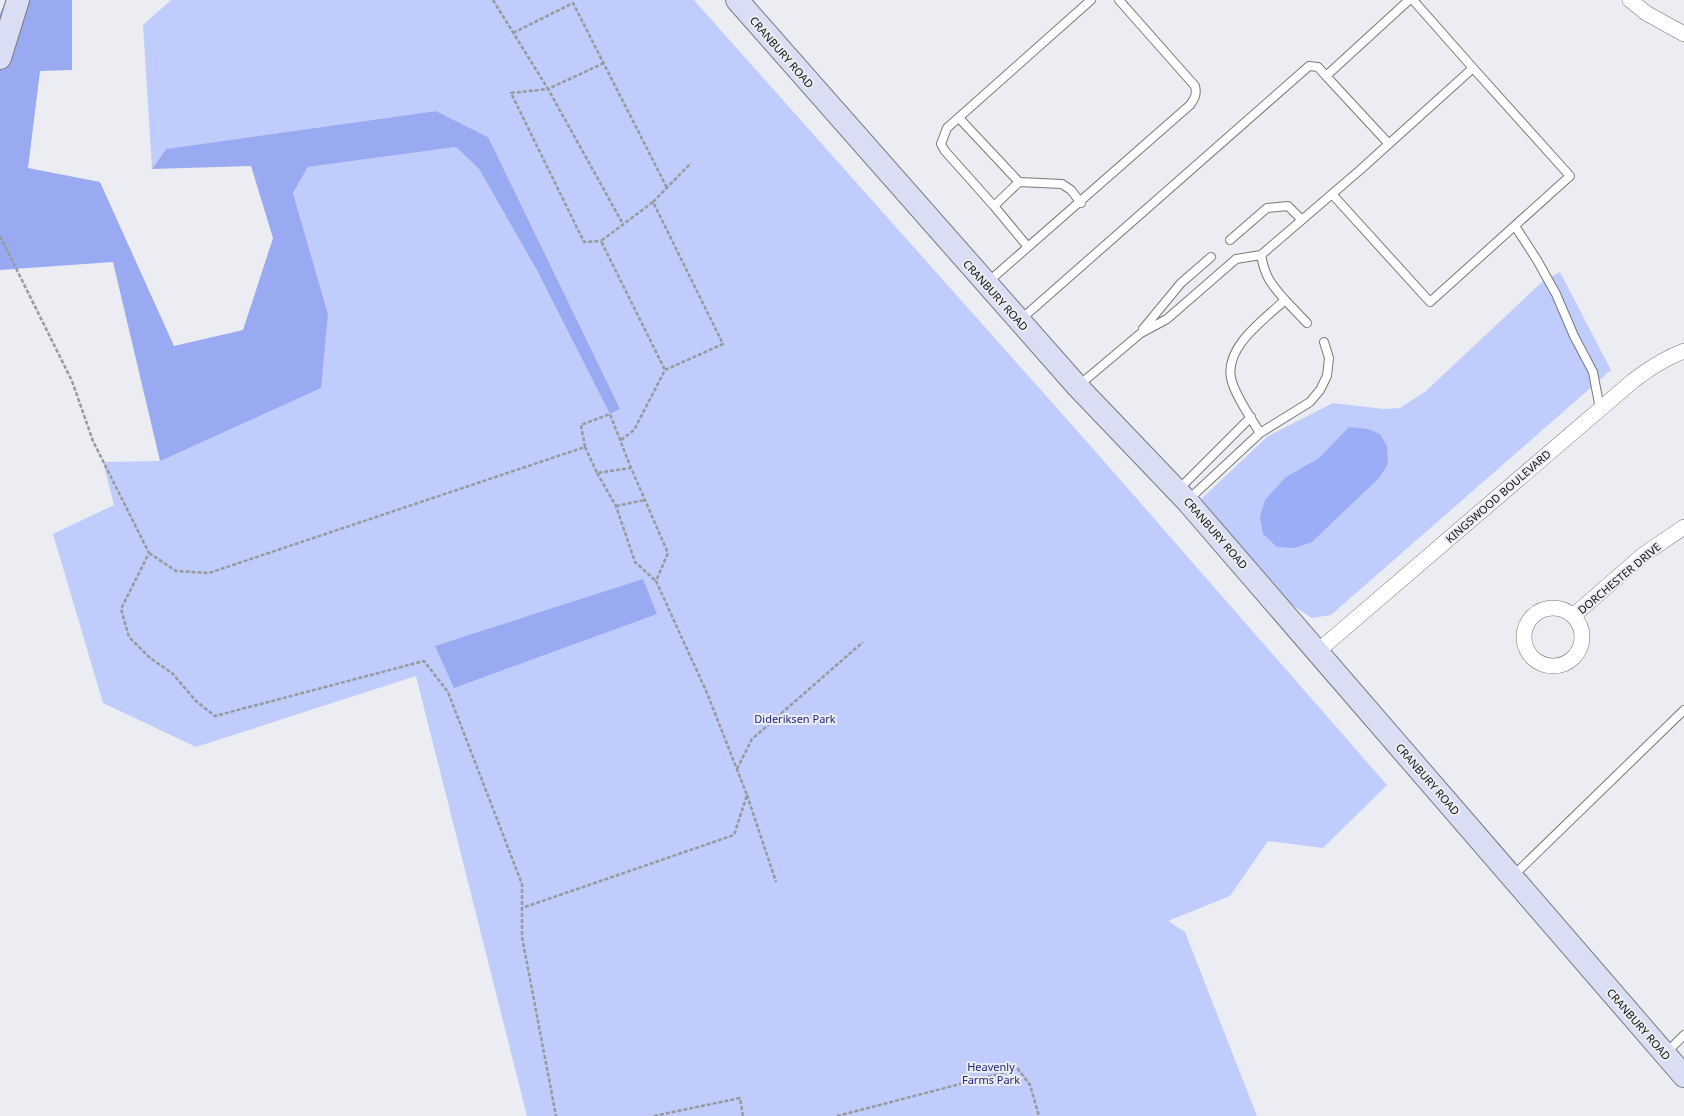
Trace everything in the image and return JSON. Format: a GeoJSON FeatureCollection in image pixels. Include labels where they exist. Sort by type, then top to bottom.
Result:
{"type":"FeatureCollection","features":[{"type":"Feature","properties":{"kind":"main road"},"geometry":{"type":"LineString","coordinates":[[0,58],[18,0]]}},
{"type":"Feature","properties":{"kind":"main road","name":"CRANBURY ROAD"},"geometry":{"type":"LineString","coordinates":[[737,0],[1078,387],[1183,495],[1684,1076]]}},
{"type":"Feature","properties":{"kind":"street"},"geometry":{"type":"LineString","coordinates":[[1630,0],[1646,13],[1684,34]]}},
{"type":"Feature","properties":{"kind":"street","name":"KINGSWOOD BOULEVARD"},"geometry":{"type":"LineString","coordinates":[[1318,651],[1651,367],[1669,357],[1684,352]]}},
{"type":"Feature","properties":{"kind":"street","name":"DORCHESTER DRIVE"},"geometry":{"type":"LineString","coordinates":[[1573,616],[1643,555],[1684,527]]}},
{"type":"Feature","properties":{"kind":"lane"},"geometry":{"type":"LineString","coordinates":[[1028,247],[945,151],[941,144],[947,128],[1091,0]]}},
{"type":"Feature","properties":{"kind":"lane"},"geometry":{"type":"LineString","coordinates":[[986,284],[1081,203],[1195,99],[1197,92],[1195,86],[1119,0]]}},
{"type":"Feature","properties":{"kind":"lane"},"geometry":{"type":"LineString","coordinates":[[1326,76],[1410,0]]}},
{"type":"Feature","properties":{"kind":"lane"},"geometry":{"type":"LineString","coordinates":[[1332,194],[1430,302],[1570,176],[1413,0]]}},
{"type":"Feature","properties":{"kind":"lane"},"geometry":{"type":"LineString","coordinates":[[1019,321],[1309,66],[1318,67],[1389,144]]}},
{"type":"Feature","properties":{"kind":"lane"},"geometry":{"type":"LineString","coordinates":[[1141,332],[1167,319],[1236,259],[1261,256],[1473,68]]}},
{"type":"Feature","properties":{"kind":"lane"},"geometry":{"type":"LineString","coordinates":[[959,118],[1019,182],[1062,184],[1071,190],[1081,203]]}},
{"type":"Feature","properties":{"kind":"lane"},"geometry":{"type":"LineString","coordinates":[[994,206],[1019,182]]}},
{"type":"Feature","properties":{"kind":"lane"},"geometry":{"type":"LineString","coordinates":[[1230,240],[1267,208],[1288,206],[1302,220]]}},
{"type":"Feature","properties":{"kind":"lane"},"geometry":{"type":"LineString","coordinates":[[1515,226],[1537,260],[1556,294],[1574,336],[1593,372],[1600,409]]}},
{"type":"Feature","properties":{"kind":"lane"},"geometry":{"type":"LineString","coordinates":[[1261,256],[1264,272],[1272,286],[1307,323]]}},
{"type":"Feature","properties":{"kind":"lane"},"geometry":{"type":"LineString","coordinates":[[1078,387],[1141,332],[1181,284],[1211,257]]}},
{"type":"Feature","properties":{"kind":"lane"},"geometry":{"type":"LineString","coordinates":[[1260,433],[1240,398],[1231,378],[1232,358],[1240,344],[1285,300]]}},
{"type":"Feature","properties":{"kind":"lane"},"geometry":{"type":"LineString","coordinates":[[1183,495],[1260,433],[1310,402],[1320,390],[1327,376],[1329,358],[1324,342]]}},
{"type":"Feature","properties":{"kind":"lane"},"geometry":{"type":"LineString","coordinates":[[1183,495],[1251,417]]}},
{"type":"Feature","properties":{"kind":"lane"},"geometry":{"type":"LineString","coordinates":[[1513,877],[1684,710]]}},
{"type":"Feature","properties":{"kind":"lane"},"geometry":{"type":"LineString","coordinates":[[1665,1054],[1684,1035]]}},
{"type":"Feature","properties":{"kind":"path"},"geometry":{"type":"LineString","coordinates":[[493,0],[548,89],[623,224]]}},
{"type":"Feature","properties":{"kind":"path"},"geometry":{"type":"LineString","coordinates":[[513,33],[573,2],[667,188]]}},
{"type":"Feature","properties":{"kind":"path"},"geometry":{"type":"LineString","coordinates":[[604,64],[548,89],[511,93],[584,242],[601,241],[653,202],[691,163]]}},
{"type":"Feature","properties":{"kind":"path"},"geometry":{"type":"LineString","coordinates":[[620,440],[634,430],[665,370],[723,344],[653,202]]}},
{"type":"Feature","properties":{"kind":"path"},"geometry":{"type":"LineString","coordinates":[[0,236],[72,381],[92,441],[149,553],[176,571],[209,573],[585,447]]}},
{"type":"Feature","properties":{"kind":"path"},"geometry":{"type":"LineString","coordinates":[[601,241],[665,370]]}},
{"type":"Feature","properties":{"kind":"path"},"geometry":{"type":"LineString","coordinates":[[656,581],[668,553],[631,468],[610,414],[581,425],[585,447],[597,473],[616,506],[635,562],[656,581],[707,693],[747,795],[776,882]]}},
{"type":"Feature","properties":{"kind":"path"},"geometry":{"type":"LineString","coordinates":[[597,473],[631,468]]}},
{"type":"Feature","properties":{"kind":"path"},"geometry":{"type":"LineString","coordinates":[[616,506],[645,500]]}},
{"type":"Feature","properties":{"kind":"path"},"geometry":{"type":"LineString","coordinates":[[149,553],[121,609],[129,637],[150,658],[172,673],[196,701],[215,716],[424,661],[448,692],[522,884],[522,937],[556,1116]]}},
{"type":"Feature","properties":{"kind":"path"},"geometry":{"type":"LineString","coordinates":[[737,770],[752,739],[863,642]]}},
{"type":"Feature","properties":{"kind":"path"},"geometry":{"type":"LineString","coordinates":[[522,908],[734,835],[747,795]]}},
{"type":"Feature","properties":{"kind":"path"},"geometry":{"type":"LineString","coordinates":[[837,1116],[1018,1069],[1030,1085],[1039,1116]]}},
{"type":"Feature","properties":{"kind":"path"},"geometry":{"type":"LineString","coordinates":[[654,1116],[740,1098],[743,1116]]}},
{"type":"Feature","properties":{"kind":"green space","name":"Dideriksen Park"},"geometry":{"type":"Polygon","coordinates":[[[171,0],[694,0],[1096,452],[1387,785],[1323,848],[1268,841],[1230,896],[1168,921],[1185,932],[1257,1116],[527,1116],[416,676],[196,747],[103,703],[53,534],[114,505],[103,462],[160,461],[328,314],[293,193],[308,167],[456,147],[479,169],[539,274],[488,137],[436,111],[166,149],[152,169],[143,25],[171,0]]]}},
{"type":"Feature","properties":{"kind":"green space"},"geometry":{"type":"Polygon","coordinates":[[[1560,272],[1611,370],[1331,615],[1312,618],[1284,600],[1199,501],[1268,436],[1333,403],[1384,409],[1400,408],[1426,391],[1543,281],[1560,272]]]}},
{"type":"Feature","properties":{"kind":"shaded area"},"geometry":{"type":"Polygon","coordinates":[[[6,0],[72,0],[72,70],[40,71],[28,168],[100,182],[174,346],[243,330],[273,238],[251,166],[152,169],[166,149],[436,111],[488,137],[620,409],[610,414],[539,274],[479,169],[456,147],[308,167],[293,193],[328,314],[321,388],[160,461],[113,262],[0,270],[0,14],[6,0]]]}},
{"type":"Feature","properties":{"kind":"shaded area"},"geometry":{"type":"Polygon","coordinates":[[[1349,427],[1368,429],[1380,434],[1387,446],[1388,464],[1380,477],[1312,542],[1295,548],[1277,547],[1263,534],[1260,517],[1265,500],[1286,477],[1319,458],[1349,427]]]}},
{"type":"Feature","properties":{"kind":"shaded area"},"geometry":{"type":"Polygon","coordinates":[[[643,579],[657,614],[454,688],[435,646],[643,579]]]}},
{"type":"Feature","properties":{"kind":"park label","name":"Heavenly Farms Park"},"geometry":{"type":"Point","coordinates":[991,1072]}}]}
